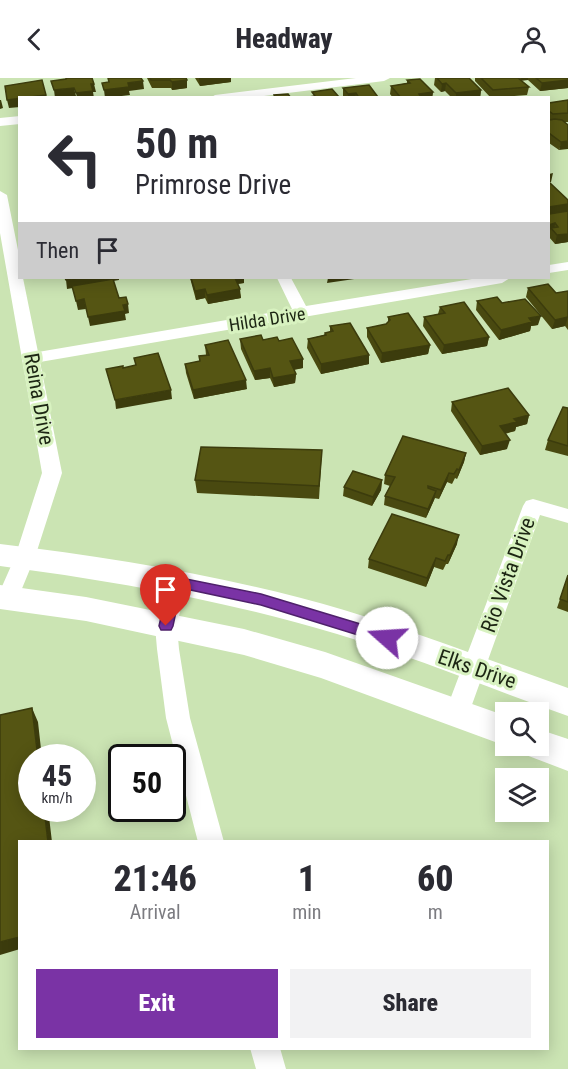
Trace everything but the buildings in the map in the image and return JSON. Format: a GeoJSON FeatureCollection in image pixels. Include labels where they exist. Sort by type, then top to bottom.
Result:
{"type":"FeatureCollection","features":[{"type":"Feature","properties":{"kind":"main road","name":"Elks Drive"},"geometry":{"type":"LineString","coordinates":[[13,556],[105,568],[261,600],[344,623],[568,702]]}},
{"type":"Feature","properties":{"kind":"main road"},"geometry":{"type":"LineString","coordinates":[[4,597],[87,609],[244,642],[325,666],[495,727]]}},
{"type":"Feature","properties":{"kind":"main road"},"geometry":{"type":"LineString","coordinates":[[549,748],[568,755]]}},
{"type":"Feature","properties":{"kind":"street"},"geometry":{"type":"LineString","coordinates":[[232,96],[384,78]]}},
{"type":"Feature","properties":{"kind":"street"},"geometry":{"type":"LineString","coordinates":[[0,122],[18,120]]}},
{"type":"Feature","properties":{"kind":"street","name":"Reina Drive"},"geometry":{"type":"LineString","coordinates":[[0,195],[52,473],[13,556],[4,597]]}},
{"type":"Feature","properties":{"kind":"street"},"geometry":{"type":"LineString","coordinates":[[550,269],[568,266]]}},
{"type":"Feature","properties":{"kind":"street"},"geometry":{"type":"LineString","coordinates":[[285,279],[302,313]]}},
{"type":"Feature","properties":{"kind":"street","name":"Hilda Drive"},"geometry":{"type":"LineString","coordinates":[[31,358],[496,279]]}},
{"type":"Feature","properties":{"kind":"street","name":"Rio Vista Drive"},"geometry":{"type":"LineString","coordinates":[[457,713],[533,506],[568,516]]}},
{"type":"Feature","properties":{"kind":"street"},"geometry":{"type":"LineString","coordinates":[[176,582],[166,626],[178,718],[209,840]]}},
{"type":"Feature","properties":{"kind":"street"},"geometry":{"type":"LineString","coordinates":[[266,1050],[271,1069]]}},
{"type":"Feature","properties":{"kind":"route"},"geometry":{"type":"LineString","coordinates":[[166,626],[176,582],[261,600],[344,623],[387,638]]}}]}
